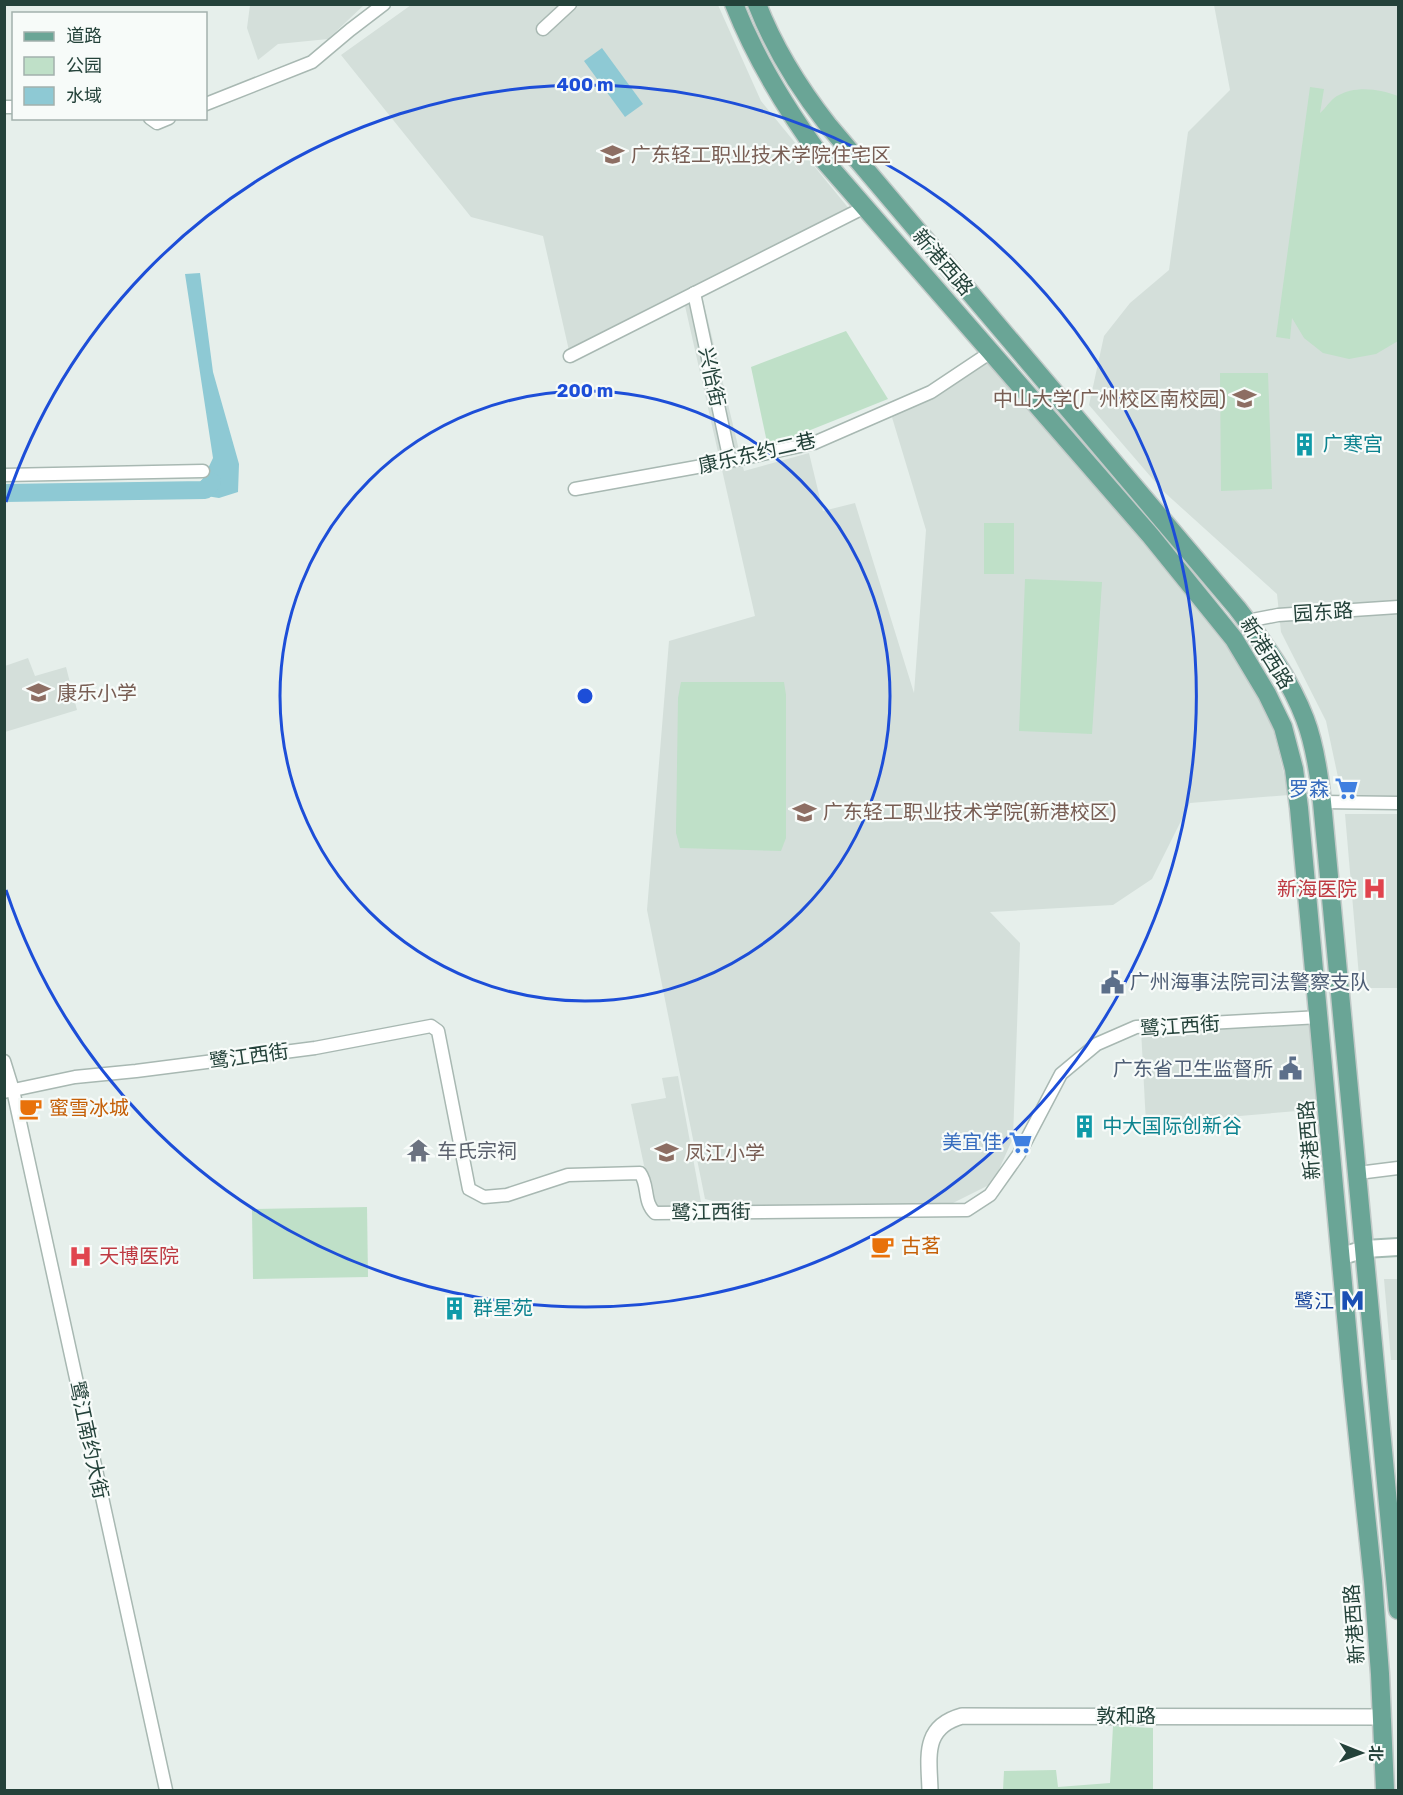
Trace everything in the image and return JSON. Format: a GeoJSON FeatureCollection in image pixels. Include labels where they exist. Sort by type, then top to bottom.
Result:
{"type":"FeatureCollection","features":[{"type":"Feature","properties":{"kind":"main road","name":"新港西路"},"geometry":{"type":"LineString","coordinates":[[734,4],[748,38],[778,94],[822,158],[1146,531],[1234,639],[1268,694],[1288,742],[1299,807],[1373,1581],[1383,1717],[1385,1791]]}},
{"type":"Feature","properties":{"kind":"main road","name":"新港西路"},"geometry":{"type":"LineString","coordinates":[[757,4],[792,75],[828,125],[1162,517],[1247,621],[1285,678],[1305,719],[1311,736],[1322,802],[1398,1610]]}},
{"type":"Feature","properties":{"kind":"main road"},"geometry":{"type":"LineString","coordinates":[[1342,1256],[1366,1254],[1398,1247]]}},
{"type":"Feature","properties":{"kind":"main road"},"geometry":{"type":"LineString","coordinates":[[1366,1254],[1398,1258]]}},
{"type":"Feature","properties":{"kind":"main road"},"geometry":{"type":"LineString","coordinates":[[1346,1315],[1370,1312]]}},
{"type":"Feature","properties":{"kind":"street"},"geometry":{"type":"LineString","coordinates":[[207,104],[312,63],[384,4]]}},
{"type":"Feature","properties":{"kind":"street"},"geometry":{"type":"LineString","coordinates":[[543,29],[570,4]]}},
{"type":"Feature","properties":{"kind":"street"},"geometry":{"type":"LineString","coordinates":[[570,356],[865,207]]}},
{"type":"Feature","properties":{"kind":"street","name":"兴怡街"},"geometry":{"type":"LineString","coordinates":[[694,293],[730,461]]}},
{"type":"Feature","properties":{"kind":"street","name":"康乐东约二巷"},"geometry":{"type":"LineString","coordinates":[[575,489],[814,443],[931,392],[991,352]]}},
{"type":"Feature","properties":{"kind":"street"},"geometry":{"type":"LineString","coordinates":[[4,475],[203,471]]}},
{"type":"Feature","properties":{"kind":"street"},"geometry":{"type":"LineString","coordinates":[[1146,531],[1162,517]]}},
{"type":"Feature","properties":{"kind":"street","name":"园东路"},"geometry":{"type":"LineString","coordinates":[[1247,621],[1278,615],[1398,607]]}},
{"type":"Feature","properties":{"kind":"street"},"geometry":{"type":"LineString","coordinates":[[1288,742],[1311,736]]}},
{"type":"Feature","properties":{"kind":"street"},"geometry":{"type":"LineString","coordinates":[[1322,802],[1398,802]]}},
{"type":"Feature","properties":{"kind":"street","name":"鹭江西街"},"geometry":{"type":"LineString","coordinates":[[9,1091],[75,1077],[315,1048],[431,1026],[438,1031],[469,1189],[484,1197],[507,1195],[568,1175],[640,1173],[648,1207],[655,1213],[967,1210],[990,1195],[1014,1162],[1061,1074],[1097,1044],[1136,1027],[1320,1017]]}},
{"type":"Feature","properties":{"kind":"street","name":"鹭江南约大街"},"geometry":{"type":"LineString","coordinates":[[4,1061],[166,1791]]}},
{"type":"Feature","properties":{"kind":"street"},"geometry":{"type":"LineString","coordinates":[[1358,1173],[1398,1168]]}},
{"type":"Feature","properties":{"kind":"street"},"geometry":{"type":"LineString","coordinates":[[1339,1229],[1363,1227]]}},
{"type":"Feature","properties":{"kind":"street","name":"敦和路"},"geometry":{"type":"LineString","coordinates":[[930,1791],[930,1744],[935,1732],[941,1725],[962,1716],[1383,1717]]}},
{"type":"Feature","properties":{"kind":"shaded area"},"geometry":{"type":"Polygon","coordinates":[[[250,4],[364,5],[328,39],[278,44],[258,60],[247,28],[250,4]]]}},
{"type":"Feature","properties":{"kind":"shaded area"},"geometry":{"type":"Polygon","coordinates":[[[411,5],[718,5],[761,101],[850,210],[700,287],[744,471],[809,453],[823,511],[855,503],[914,693],[926,530],[891,414],[987,358],[1229,643],[1266,701],[1289,795],[1190,803],[1152,879],[1113,905],[990,912],[1020,943],[1013,1138],[993,1183],[947,1206],[760,1213],[705,1199],[647,910],[669,641],[755,616],[683,297],[570,355],[543,236],[471,217],[341,55],[411,5]]]}},
{"type":"Feature","properties":{"kind":"shaded area","name":"中山大学(广州校区南校园)"},"geometry":{"type":"Polygon","coordinates":[[[1214,5],[1398,5],[1398,800],[1342,796],[1326,721],[1281,632],[1277,594],[1163,491],[1089,405],[1104,336],[1130,303],[1169,270],[1188,132],[1230,90],[1214,5]]]}},
{"type":"Feature","properties":{"kind":"shaded area","name":"康乐小学"},"geometry":{"type":"Polygon","coordinates":[[[28,658],[35,676],[66,667],[77,710],[5,732],[5,666],[28,658]]]}},
{"type":"Feature","properties":{"kind":"shaded area","name":"新海医院"},"geometry":{"type":"Polygon","coordinates":[[[1345,814],[1398,814],[1398,988],[1360,988],[1345,814]]]}},
{"type":"Feature","properties":{"kind":"shaded area"},"geometry":{"type":"Polygon","coordinates":[[[1314,1019],[1321,1109],[1146,1124],[1141,1029],[1314,1019]]]}},
{"type":"Feature","properties":{"kind":"shaded area","name":"凤江小学"},"geometry":{"type":"Polygon","coordinates":[[[678,1076],[701,1202],[659,1209],[653,1208],[631,1104],[666,1098],[662,1078],[678,1076]]]}},
{"type":"Feature","properties":{"kind":"shaded area"},"geometry":{"type":"Polygon","coordinates":[[[1384,1279],[1398,1279],[1398,1360],[1391,1360],[1384,1279]]]}},
{"type":"Feature","properties":{"kind":"green space"},"geometry":{"type":"Polygon","coordinates":[[[1310,87],[1324,89],[1320,113],[1335,97],[1352,90],[1376,90],[1398,96],[1398,341],[1376,354],[1349,359],[1323,353],[1304,338],[1292,318],[1290,339],[1276,337],[1310,87]]]}},
{"type":"Feature","properties":{"kind":"green space"},"geometry":{"type":"Polygon","coordinates":[[[846,331],[888,399],[768,447],[751,367],[846,331]]]}},
{"type":"Feature","properties":{"kind":"green space"},"geometry":{"type":"Polygon","coordinates":[[[1220,373],[1268,373],[1272,489],[1221,491],[1220,373]]]}},
{"type":"Feature","properties":{"kind":"green space"},"geometry":{"type":"Polygon","coordinates":[[[984,523],[1014,523],[1014,574],[984,574],[984,523]]]}},
{"type":"Feature","properties":{"kind":"green space"},"geometry":{"type":"Polygon","coordinates":[[[1025,579],[1102,582],[1092,734],[1019,731],[1025,579]]]}},
{"type":"Feature","properties":{"kind":"green space"},"geometry":{"type":"Polygon","coordinates":[[[681,682],[784,682],[786,695],[786,838],[781,851],[680,848],[676,833],[678,698],[681,682]]]}},
{"type":"Feature","properties":{"kind":"green space"},"geometry":{"type":"Polygon","coordinates":[[[367,1207],[368,1277],[253,1279],[252,1209],[367,1207]]]}},
{"type":"Feature","properties":{"kind":"green space"},"geometry":{"type":"Polygon","coordinates":[[[1113,1726],[1153,1728],[1153,1790],[1003,1790],[1004,1771],[1056,1770],[1058,1787],[1110,1783],[1113,1726]]]}},
{"type":"Feature","properties":{"kind":"water"},"geometry":{"type":"Polygon","coordinates":[[[602,48],[643,104],[625,117],[584,61],[602,48]]]}},
{"type":"Feature","properties":{"kind":"water"},"geometry":{"type":"Polygon","coordinates":[[[200,273],[213,372],[239,464],[238,492],[219,498],[187,493],[203,479],[213,458],[185,274],[200,273]]]}},
{"type":"Feature","properties":{"kind":"waterway"},"geometry":{"type":"LineString","coordinates":[[4,493],[205,490],[212,482]]}},
{"type":"Feature","properties":{"kind":"place","name":"广东轻工职业技术学院住宅区"},"geometry":{"type":"Point","coordinates":[613,155]}},
{"type":"Feature","properties":{"kind":"place","name":"中山大学(广州校区南校园)"},"geometry":{"type":"Point","coordinates":[1244,399]}},
{"type":"Feature","properties":{"kind":"place","name":"广寒宫"},"geometry":{"type":"Point","coordinates":[1305,444]}},
{"type":"Feature","properties":{"kind":"place","name":"康乐小学"},"geometry":{"type":"Point","coordinates":[39,693]}},
{"type":"Feature","properties":{"kind":"place","name":"罗森"},"geometry":{"type":"Point","coordinates":[1347,789]}},
{"type":"Feature","properties":{"kind":"place","name":"广东轻工职业技术学院(新港校区)"},"geometry":{"type":"Point","coordinates":[805,812]}},
{"type":"Feature","properties":{"kind":"place","name":"新海医院"},"geometry":{"type":"Point","coordinates":[1375,889]}},
{"type":"Feature","properties":{"kind":"place","name":"广州海事法院司法警察支队"},"geometry":{"type":"Point","coordinates":[1112,982]}},
{"type":"Feature","properties":{"kind":"place","name":"广东省卫生监督所"},"geometry":{"type":"Point","coordinates":[1291,1069]}},
{"type":"Feature","properties":{"kind":"place","name":"蜜雪冰城"},"geometry":{"type":"Point","coordinates":[31,1108]}},
{"type":"Feature","properties":{"kind":"place","name":"中大国际创新谷"},"geometry":{"type":"Point","coordinates":[1084,1126]}},
{"type":"Feature","properties":{"kind":"place","name":"美宜佳"},"geometry":{"type":"Point","coordinates":[1020,1142]}},
{"type":"Feature","properties":{"kind":"place","name":"车氏宗祠"},"geometry":{"type":"Point","coordinates":[419,1151]}},
{"type":"Feature","properties":{"kind":"place","name":"凤江小学"},"geometry":{"type":"Point","coordinates":[667,1153]}},
{"type":"Feature","properties":{"kind":"place","name":"古茗"},"geometry":{"type":"Point","coordinates":[883,1246]}},
{"type":"Feature","properties":{"kind":"place","name":"天博医院"},"geometry":{"type":"Point","coordinates":[81,1256]}},
{"type":"Feature","properties":{"kind":"place","name":"鹭江"},"geometry":{"type":"Point","coordinates":[1352,1301]}},
{"type":"Feature","properties":{"kind":"place","name":"群星苑"},"geometry":{"type":"Point","coordinates":[455,1308]}}]}
